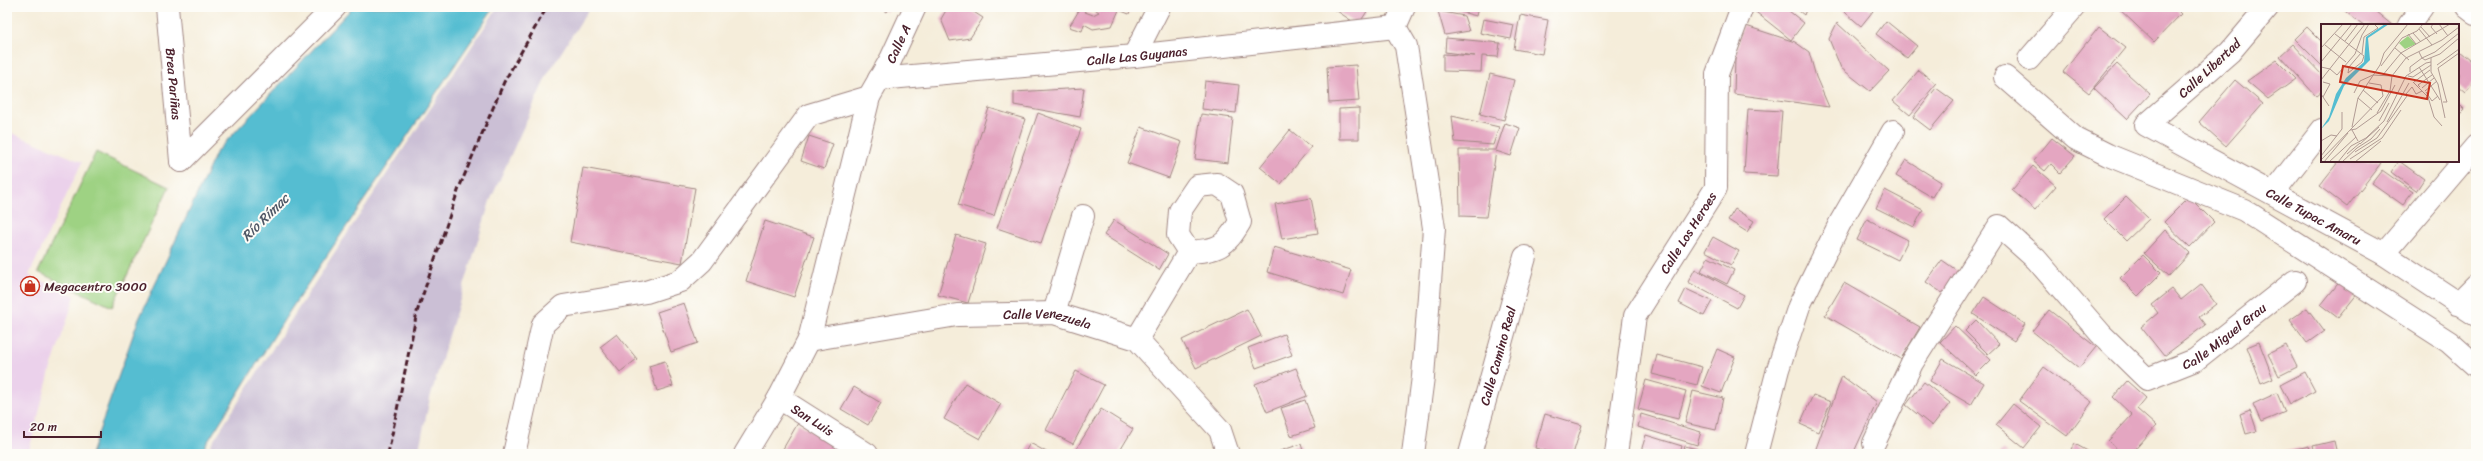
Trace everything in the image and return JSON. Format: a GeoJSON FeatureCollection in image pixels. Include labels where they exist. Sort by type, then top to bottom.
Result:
{"type":"FeatureCollection","features":[{"type":"Feature","properties":{"kind":"street","name":"Brea Pariñas"},"geometry":{"type":"LineString","coordinates":[[167,7],[181,161],[335,7]]}},
{"type":"Feature","properties":{"kind":"street","name":"Calle A"},"geometry":{"type":"LineString","coordinates":[[745,454],[780,398],[809,340],[868,98],[890,59],[915,7]]}},
{"type":"Feature","properties":{"kind":"street"},"geometry":{"type":"LineString","coordinates":[[890,59],[928,7]]}},
{"type":"Feature","properties":{"kind":"street"},"geometry":{"type":"LineString","coordinates":[[1134,56],[1159,7]]}},
{"type":"Feature","properties":{"kind":"street"},"geometry":{"type":"LineString","coordinates":[[1404,7],[1395,27],[1406,46],[1434,228],[1423,377],[1413,454]]}},
{"type":"Feature","properties":{"kind":"street","name":"Calle Los Heroes"},"geometry":{"type":"LineString","coordinates":[[1616,454],[1635,316],[1716,188],[1717,74],[1742,7]]}},
{"type":"Feature","properties":{"kind":"street"},"geometry":{"type":"LineString","coordinates":[[2029,59],[2074,7]]}},
{"type":"Feature","properties":{"kind":"street","name":"Calle Libertad"},"geometry":{"type":"LineString","coordinates":[[2146,125],[2230,52],[2268,7]]}},
{"type":"Feature","properties":{"kind":"street"},"geometry":{"type":"LineString","coordinates":[[2410,24],[2422,7]]}},
{"type":"Feature","properties":{"kind":"street"},"geometry":{"type":"LineString","coordinates":[[2467,7],[2476,14]]}},
{"type":"Feature","properties":{"kind":"street","name":"Calle Las Guyanas"},"geometry":{"type":"LineString","coordinates":[[879,79],[1134,56],[1395,27]]}},
{"type":"Feature","properties":{"kind":"street"},"geometry":{"type":"LineString","coordinates":[[2005,77],[2076,140],[2108,155],[2244,210],[2449,342],[2476,366]]}},
{"type":"Feature","properties":{"kind":"street"},"geometry":{"type":"LineString","coordinates":[[514,454],[543,324],[563,306],[646,292],[680,280],[702,261],[809,115],[868,98]]}},
{"type":"Feature","properties":{"kind":"street","name":"Calle Tupac Amaru"},"geometry":{"type":"LineString","coordinates":[[2146,125],[2384,254],[2457,304],[2476,315]]}},
{"type":"Feature","properties":{"kind":"street"},"geometry":{"type":"LineString","coordinates":[[1756,454],[1778,369],[1799,306],[1840,223],[1893,131]]}},
{"type":"Feature","properties":{"kind":"street"},"geometry":{"type":"LineString","coordinates":[[2273,194],[2321,131]]}},
{"type":"Feature","properties":{"kind":"street"},"geometry":{"type":"LineString","coordinates":[[2384,254],[2476,146]]}},
{"type":"Feature","properties":{"kind":"street"},"geometry":{"type":"LineString","coordinates":[[1054,313],[1083,216]]}},
{"type":"Feature","properties":{"kind":"street","name":"Calle Miguel Grau"},"geometry":{"type":"LineString","coordinates":[[1874,443],[1912,363],[1999,226],[2036,259],[2101,334],[2146,379],[2195,360],[2294,281]]}},
{"type":"Feature","properties":{"kind":"street"},"geometry":{"type":"LineString","coordinates":[[1189,252],[1137,339],[1220,430],[1228,454]]}},
{"type":"Feature","properties":{"kind":"street","name":"Calle Camino Real"},"geometry":{"type":"LineString","coordinates":[[1470,454],[1525,257]]}},
{"type":"Feature","properties":{"kind":"street"},"geometry":{"type":"LineString","coordinates":[[2457,304],[2476,285]]}},
{"type":"Feature","properties":{"kind":"street","name":"Calle Venezuela"},"geometry":{"type":"LineString","coordinates":[[809,340],[957,315],[1054,313],[1137,339]]}},
{"type":"Feature","properties":{"kind":"street","name":"San Luis"},"geometry":{"type":"LineString","coordinates":[[780,398],[867,454]]}},
{"type":"Feature","properties":{"kind":"shaded area"},"geometry":{"type":"Polygon","coordinates":[[[498,7],[590,7],[547,75],[490,201],[430,398],[418,454],[205,454],[329,261],[498,7]]]}},
{"type":"Feature","properties":{"kind":"shaded area","name":"Megacentro 3000"},"geometry":{"type":"Polygon","coordinates":[[[7,131],[82,162],[29,275],[75,296],[50,371],[28,454],[7,454],[7,131]]]}},
{"type":"Feature","properties":{"kind":"green space"},"geometry":{"type":"Polygon","coordinates":[[[96,152],[169,187],[112,307],[38,272],[96,152]]]}},
{"type":"Feature","properties":{"kind":"water","name":"Río Rímac"},"geometry":{"type":"Polygon","coordinates":[[[353,7],[494,7],[291,309],[200,454],[91,454],[138,321],[217,151],[353,7]]]}},
{"type":"Feature","properties":{"kind":"building"},"geometry":{"type":"Polygon","coordinates":[[[880,7],[891,7],[887,12],[880,7]]]}},
{"type":"Feature","properties":{"kind":"building"},"geometry":{"type":"Polygon","coordinates":[[[948,7],[966,7],[983,18],[970,38],[950,41],[941,19],[948,7]]]}},
{"type":"Feature","properties":{"kind":"building"},"geometry":{"type":"Polygon","coordinates":[[[1081,7],[1085,12],[1093,15],[1099,12],[1092,7],[1131,7],[1129,14],[1119,10],[1112,26],[1093,29],[1084,24],[1082,31],[1069,27],[1081,7]]]}},
{"type":"Feature","properties":{"kind":"building"},"geometry":{"type":"Polygon","coordinates":[[[1331,7],[1370,7],[1358,25],[1331,7]]]}},
{"type":"Feature","properties":{"kind":"building"},"geometry":{"type":"Polygon","coordinates":[[[1444,7],[1478,7],[1476,16],[1444,7]]]}},
{"type":"Feature","properties":{"kind":"building"},"geometry":{"type":"Polygon","coordinates":[[[1753,7],[1784,7],[1804,23],[1791,40],[1752,9],[1753,7]]]}},
{"type":"Feature","properties":{"kind":"building"},"geometry":{"type":"Polygon","coordinates":[[[1794,7],[1807,7],[1804,15],[1794,7]]]}},
{"type":"Feature","properties":{"kind":"building"},"geometry":{"type":"Polygon","coordinates":[[[1839,7],[1868,7],[1873,11],[1861,26],[1839,7]]]}},
{"type":"Feature","properties":{"kind":"building"},"geometry":{"type":"Polygon","coordinates":[[[2117,7],[2174,7],[2181,14],[2154,42],[2117,7]]]}},
{"type":"Feature","properties":{"kind":"building"},"geometry":{"type":"Polygon","coordinates":[[[2340,7],[2370,7],[2391,24],[2361,24],[2340,7]]]}},
{"type":"Feature","properties":{"kind":"building"},"geometry":{"type":"Polygon","coordinates":[[[1438,11],[1464,16],[1469,31],[1445,35],[1438,11]]]}},
{"type":"Feature","properties":{"kind":"building"},"geometry":{"type":"Polygon","coordinates":[[[1520,15],[1548,20],[1542,54],[1514,49],[1520,15]]]}},
{"type":"Feature","properties":{"kind":"building"},"geometry":{"type":"Polygon","coordinates":[[[1483,19],[1514,25],[1511,39],[1480,33],[1483,19]]]}},
{"type":"Feature","properties":{"kind":"building"},"geometry":{"type":"Polygon","coordinates":[[[1886,21],[1917,46],[1907,58],[1876,34],[1886,21]]]}},
{"type":"Feature","properties":{"kind":"building"},"geometry":{"type":"Polygon","coordinates":[[[1837,23],[1889,71],[1870,91],[1841,68],[1829,39],[1837,23]]]}},
{"type":"Feature","properties":{"kind":"building"},"geometry":{"type":"Polygon","coordinates":[[[1743,25],[1795,42],[1809,52],[1816,77],[1829,107],[1734,94],[1735,58],[1743,25]]]}},
{"type":"Feature","properties":{"kind":"building"},"geometry":{"type":"Polygon","coordinates":[[[2099,27],[2126,48],[2089,93],[2063,72],[2099,27]]]}},
{"type":"Feature","properties":{"kind":"building"},"geometry":{"type":"Polygon","coordinates":[[[2307,27],[2321,41],[2321,65],[2295,39],[2307,27]]]}},
{"type":"Feature","properties":{"kind":"building"},"geometry":{"type":"Polygon","coordinates":[[[1446,38],[1500,43],[1498,57],[1482,56],[1481,72],[1443,71],[1443,54],[1475,56],[1445,52],[1446,38]]]}},
{"type":"Feature","properties":{"kind":"building"},"geometry":{"type":"Polygon","coordinates":[[[2293,44],[2321,74],[2321,92],[2316,96],[2280,56],[2293,44]]]}},
{"type":"Feature","properties":{"kind":"building"},"geometry":{"type":"Polygon","coordinates":[[[2459,51],[2476,65],[2476,80],[2466,92],[2459,86],[2459,51]]]}},
{"type":"Feature","properties":{"kind":"building"},"geometry":{"type":"Polygon","coordinates":[[[2277,60],[2296,79],[2268,99],[2247,81],[2277,60]]]}},
{"type":"Feature","properties":{"kind":"building"},"geometry":{"type":"Polygon","coordinates":[[[2117,64],[2150,94],[2127,119],[2094,88],[2117,64]]]}},
{"type":"Feature","properties":{"kind":"building"},"geometry":{"type":"Polygon","coordinates":[[[1356,65],[1359,101],[1329,103],[1327,67],[1356,65]]]}},
{"type":"Feature","properties":{"kind":"building"},"geometry":{"type":"Polygon","coordinates":[[[1919,70],[1936,84],[1910,115],[1893,101],[1919,70]]]}},
{"type":"Feature","properties":{"kind":"building"},"geometry":{"type":"Polygon","coordinates":[[[1490,74],[1514,80],[1504,120],[1480,114],[1490,74]]]}},
{"type":"Feature","properties":{"kind":"building"},"geometry":{"type":"Polygon","coordinates":[[[2235,80],[2263,104],[2226,146],[2199,122],[2235,80]]]}},
{"type":"Feature","properties":{"kind":"building"},"geometry":{"type":"Polygon","coordinates":[[[1205,81],[1239,85],[1236,113],[1202,109],[1205,81]]]}},
{"type":"Feature","properties":{"kind":"building"},"geometry":{"type":"Polygon","coordinates":[[[1084,88],[1080,117],[1014,105],[1014,92],[1084,88]]]}},
{"type":"Feature","properties":{"kind":"building"},"geometry":{"type":"Polygon","coordinates":[[[1936,88],[1954,101],[1930,130],[1913,117],[1936,88]]]}},
{"type":"Feature","properties":{"kind":"building"},"geometry":{"type":"Polygon","coordinates":[[[2459,104],[2465,110],[2459,116],[2459,104]]]}},
{"type":"Feature","properties":{"kind":"building"},"geometry":{"type":"Polygon","coordinates":[[[989,108],[1025,119],[994,216],[958,205],[989,108]]]}},
{"type":"Feature","properties":{"kind":"building"},"geometry":{"type":"Polygon","coordinates":[[[1359,108],[1359,139],[1339,139],[1339,109],[1359,108]]]}},
{"type":"Feature","properties":{"kind":"building"},"geometry":{"type":"Polygon","coordinates":[[[1748,109],[1782,111],[1777,176],[1744,174],[1748,109]]]}},
{"type":"Feature","properties":{"kind":"building"},"geometry":{"type":"Polygon","coordinates":[[[1038,113],[1081,129],[1041,243],[997,228],[1038,113]]]}},
{"type":"Feature","properties":{"kind":"building"},"geometry":{"type":"Polygon","coordinates":[[[1201,114],[1233,118],[1228,163],[1195,159],[1201,114]]]}},
{"type":"Feature","properties":{"kind":"building"},"geometry":{"type":"Polygon","coordinates":[[[1452,116],[1499,127],[1493,145],[1455,142],[1452,116]]]}},
{"type":"Feature","properties":{"kind":"building"},"geometry":{"type":"Polygon","coordinates":[[[1505,123],[1520,128],[1511,156],[1496,151],[1486,217],[1460,216],[1459,150],[1496,150],[1505,123]]]}},
{"type":"Feature","properties":{"kind":"building"},"geometry":{"type":"Polygon","coordinates":[[[1141,127],[1182,142],[1169,178],[1127,163],[1141,127]]]}},
{"type":"Feature","properties":{"kind":"building"},"geometry":{"type":"Polygon","coordinates":[[[1290,130],[1311,147],[1281,184],[1260,167],[1290,130]]]}},
{"type":"Feature","properties":{"kind":"building"},"geometry":{"type":"Polygon","coordinates":[[[809,136],[833,144],[824,169],[801,161],[809,136]]]}},
{"type":"Feature","properties":{"kind":"building"},"geometry":{"type":"Polygon","coordinates":[[[2052,138],[2075,156],[2060,173],[2051,164],[2045,171],[2033,161],[2052,138]]]}},
{"type":"Feature","properties":{"kind":"building"},"geometry":{"type":"Polygon","coordinates":[[[1906,160],[1941,182],[1932,197],[1896,176],[1906,160]]]}},
{"type":"Feature","properties":{"kind":"building"},"geometry":{"type":"Polygon","coordinates":[[[2338,162],[2381,163],[2347,207],[2319,186],[2338,162]]]}},
{"type":"Feature","properties":{"kind":"building"},"geometry":{"type":"Polygon","coordinates":[[[2398,162],[2400,162],[2424,179],[2416,191],[2391,172],[2398,162]]]}},
{"type":"Feature","properties":{"kind":"building"},"geometry":{"type":"Polygon","coordinates":[[[2033,166],[2056,186],[2035,210],[2012,190],[2033,166]]]}},
{"type":"Feature","properties":{"kind":"building"},"geometry":{"type":"Polygon","coordinates":[[[583,168],[695,188],[682,263],[570,242],[583,168]]]}},
{"type":"Feature","properties":{"kind":"building"},"geometry":{"type":"Polygon","coordinates":[[[2382,170],[2413,192],[2403,205],[2372,183],[2382,170]]]}},
{"type":"Feature","properties":{"kind":"building"},"geometry":{"type":"Polygon","coordinates":[[[1885,190],[1923,210],[1914,227],[1876,208],[1885,190]]]}},
{"type":"Feature","properties":{"kind":"building"},"geometry":{"type":"Polygon","coordinates":[[[2126,197],[2149,219],[2126,241],[2104,219],[2126,197]]]}},
{"type":"Feature","properties":{"kind":"building"},"geometry":{"type":"Polygon","coordinates":[[[2189,197],[2214,222],[2190,247],[2164,222],[2189,197]]]}},
{"type":"Feature","properties":{"kind":"building"},"geometry":{"type":"Polygon","coordinates":[[[1311,198],[1318,233],[1282,239],[1275,204],[1311,198]]]}},
{"type":"Feature","properties":{"kind":"building"},"geometry":{"type":"Polygon","coordinates":[[[1735,209],[1754,221],[1747,232],[1728,220],[1735,209]]]}},
{"type":"Feature","properties":{"kind":"building"},"geometry":{"type":"Polygon","coordinates":[[[1867,219],[1908,240],[1898,260],[1857,240],[1867,219]]]}},
{"type":"Feature","properties":{"kind":"building"},"geometry":{"type":"Polygon","coordinates":[[[1114,220],[1168,254],[1159,270],[1104,235],[1114,220]]]}},
{"type":"Feature","properties":{"kind":"building"},"geometry":{"type":"Polygon","coordinates":[[[765,221],[814,237],[794,297],[746,281],[765,221]]]}},
{"type":"Feature","properties":{"kind":"building"},"geometry":{"type":"Polygon","coordinates":[[[2165,230],[2190,253],[2169,276],[2144,253],[2165,230]]]}},
{"type":"Feature","properties":{"kind":"building"},"geometry":{"type":"Polygon","coordinates":[[[956,235],[986,244],[968,303],[938,295],[956,235]]]}},
{"type":"Feature","properties":{"kind":"building"},"geometry":{"type":"Polygon","coordinates":[[[1713,237],[1739,251],[1731,265],[1705,251],[1713,237]]]}},
{"type":"Feature","properties":{"kind":"building"},"geometry":{"type":"Polygon","coordinates":[[[1274,247],[1351,270],[1343,295],[1267,272],[1274,247]]]}},
{"type":"Feature","properties":{"kind":"building"},"geometry":{"type":"Polygon","coordinates":[[[2143,255],[2161,273],[2138,296],[2120,278],[2143,255]]]}},
{"type":"Feature","properties":{"kind":"building"},"geometry":{"type":"Polygon","coordinates":[[[1708,257],[1734,270],[1727,284],[1701,271],[1708,257]]]}},
{"type":"Feature","properties":{"kind":"building"},"geometry":{"type":"Polygon","coordinates":[[[1942,260],[1959,272],[1944,294],[1926,282],[1942,260]]]}},
{"type":"Feature","properties":{"kind":"building"},"geometry":{"type":"Polygon","coordinates":[[[1695,269],[1744,295],[1737,308],[1688,282],[1695,269]]]}},
{"type":"Feature","properties":{"kind":"building"},"geometry":{"type":"Polygon","coordinates":[[[2341,280],[2358,293],[2338,318],[2321,305],[2341,280]]]}},
{"type":"Feature","properties":{"kind":"building"},"geometry":{"type":"Polygon","coordinates":[[[1844,283],[1920,327],[1901,359],[1825,315],[1844,283]]]}},
{"type":"Feature","properties":{"kind":"building"},"geometry":{"type":"Polygon","coordinates":[[[2201,284],[2216,304],[2199,317],[2205,325],[2164,356],[2141,327],[2158,313],[2152,305],[2172,289],[2181,300],[2201,284]]]}},
{"type":"Feature","properties":{"kind":"building"},"geometry":{"type":"Polygon","coordinates":[[[1686,289],[1712,301],[1704,316],[1679,303],[1686,289]]]}},
{"type":"Feature","properties":{"kind":"building"},"geometry":{"type":"Polygon","coordinates":[[[1984,297],[2025,324],[2014,341],[1973,314],[1984,297]]]}},
{"type":"Feature","properties":{"kind":"building"},"geometry":{"type":"Polygon","coordinates":[[[684,303],[698,343],[671,352],[657,312],[684,303]]]}},
{"type":"Feature","properties":{"kind":"building"},"geometry":{"type":"Polygon","coordinates":[[[2307,308],[2324,331],[2307,343],[2290,320],[2307,308]]]}},
{"type":"Feature","properties":{"kind":"building"},"geometry":{"type":"Polygon","coordinates":[[[1247,309],[1261,336],[1196,368],[1182,340],[1247,309]]]}},
{"type":"Feature","properties":{"kind":"building"},"geometry":{"type":"Polygon","coordinates":[[[2049,310],[2096,347],[2079,368],[2032,331],[2049,310]]]}},
{"type":"Feature","properties":{"kind":"building"},"geometry":{"type":"Polygon","coordinates":[[[1976,320],[1999,344],[1988,354],[1965,331],[1976,320]]]}},
{"type":"Feature","properties":{"kind":"building"},"geometry":{"type":"Polygon","coordinates":[[[1955,326],[1991,360],[1976,375],[1940,342],[1955,326]]]}},
{"type":"Feature","properties":{"kind":"building"},"geometry":{"type":"Polygon","coordinates":[[[617,334],[637,359],[620,372],[600,347],[617,334]]]}},
{"type":"Feature","properties":{"kind":"building"},"geometry":{"type":"Polygon","coordinates":[[[1284,334],[1292,355],[1256,368],[1248,348],[1284,334]]]}},
{"type":"Feature","properties":{"kind":"building"},"geometry":{"type":"Polygon","coordinates":[[[2259,342],[2273,378],[2261,383],[2247,347],[2259,342]]]}},
{"type":"Feature","properties":{"kind":"building"},"geometry":{"type":"Polygon","coordinates":[[[2286,345],[2297,367],[2279,376],[2268,354],[2286,345]]]}},
{"type":"Feature","properties":{"kind":"building"},"geometry":{"type":"Polygon","coordinates":[[[1717,349],[1735,357],[1721,393],[1702,386],[1717,349]]]}},
{"type":"Feature","properties":{"kind":"building"},"geometry":{"type":"Polygon","coordinates":[[[1657,355],[1702,367],[1697,385],[1652,374],[1657,355]]]}},
{"type":"Feature","properties":{"kind":"building"},"geometry":{"type":"Polygon","coordinates":[[[1943,359],[1984,383],[1971,405],[1930,381],[1943,359]]]}},
{"type":"Feature","properties":{"kind":"building"},"geometry":{"type":"Polygon","coordinates":[[[665,361],[673,386],[657,391],[649,366],[665,361]]]}},
{"type":"Feature","properties":{"kind":"building"},"geometry":{"type":"Polygon","coordinates":[[[2044,367],[2092,402],[2067,436],[2019,401],[2044,367]]]}},
{"type":"Feature","properties":{"kind":"building"},"geometry":{"type":"Polygon","coordinates":[[[1296,368],[1307,396],[1267,412],[1255,384],[1296,368]]]}},
{"type":"Feature","properties":{"kind":"building"},"geometry":{"type":"Polygon","coordinates":[[[1076,371],[1104,385],[1073,444],[1046,430],[1076,371]]]}},
{"type":"Feature","properties":{"kind":"building"},"geometry":{"type":"Polygon","coordinates":[[[2305,372],[2315,391],[2290,404],[2280,385],[2305,372]]]}},
{"type":"Feature","properties":{"kind":"building"},"geometry":{"type":"Polygon","coordinates":[[[1842,376],[1877,402],[1853,454],[1814,454],[1842,376]]]}},
{"type":"Feature","properties":{"kind":"building"},"geometry":{"type":"Polygon","coordinates":[[[1646,380],[1686,391],[1678,419],[1638,409],[1646,380]]]}},
{"type":"Feature","properties":{"kind":"building"},"geometry":{"type":"Polygon","coordinates":[[[2127,381],[2146,398],[2137,409],[2156,426],[2131,454],[2122,454],[2108,441],[2132,415],[2113,397],[2127,381]]]}},
{"type":"Feature","properties":{"kind":"building"},"geometry":{"type":"Polygon","coordinates":[[[1924,382],[1950,403],[1932,426],[1906,405],[1924,382]]]}},
{"type":"Feature","properties":{"kind":"building"},"geometry":{"type":"Polygon","coordinates":[[[965,383],[1001,404],[980,439],[944,419],[965,383]]]}},
{"type":"Feature","properties":{"kind":"building"},"geometry":{"type":"Polygon","coordinates":[[[854,387],[881,403],[868,425],[841,409],[854,387]]]}},
{"type":"Feature","properties":{"kind":"building"},"geometry":{"type":"Polygon","coordinates":[[[1693,391],[1723,398],[1716,430],[1685,423],[1693,391]]]}},
{"type":"Feature","properties":{"kind":"building"},"geometry":{"type":"Polygon","coordinates":[[[2277,393],[2285,412],[2261,422],[2253,404],[2277,393]]]}},
{"type":"Feature","properties":{"kind":"building"},"geometry":{"type":"Polygon","coordinates":[[[1813,395],[1831,402],[1818,432],[1800,424],[1813,395]]]}},
{"type":"Feature","properties":{"kind":"building"},"geometry":{"type":"Polygon","coordinates":[[[1305,400],[1315,428],[1291,436],[1281,408],[1305,400]]]}},
{"type":"Feature","properties":{"kind":"building"},"geometry":{"type":"Polygon","coordinates":[[[2013,404],[2041,427],[2024,448],[1996,425],[2013,404]]]}},
{"type":"Feature","properties":{"kind":"building"},"geometry":{"type":"Polygon","coordinates":[[[1101,409],[1133,429],[1118,454],[1073,454],[1101,409]]]}},
{"type":"Feature","properties":{"kind":"building"},"geometry":{"type":"Polygon","coordinates":[[[2250,410],[2257,431],[2246,434],[2240,414],[2250,410]]]}},
{"type":"Feature","properties":{"kind":"building"},"geometry":{"type":"Polygon","coordinates":[[[1545,414],[1582,425],[1573,454],[1557,454],[1535,448],[1545,414]]]}},
{"type":"Feature","properties":{"kind":"building"},"geometry":{"type":"Polygon","coordinates":[[[1641,414],[1701,432],[1697,445],[1638,427],[1641,414]]]}},
{"type":"Feature","properties":{"kind":"building"},"geometry":{"type":"Polygon","coordinates":[[[798,423],[842,448],[838,454],[780,454],[798,423]]]}},
{"type":"Feature","properties":{"kind":"building"},"geometry":{"type":"Polygon","coordinates":[[[1646,435],[1682,446],[1680,454],[1653,454],[1641,451],[1646,435]]]}},
{"type":"Feature","properties":{"kind":"building"},"geometry":{"type":"Polygon","coordinates":[[[2334,441],[2337,454],[2315,454],[2313,446],[2334,441]]]}},
{"type":"Feature","properties":{"kind":"building"},"geometry":{"type":"Polygon","coordinates":[[[1030,443],[1050,454],[1024,454],[1030,443]]]}},
{"type":"Feature","properties":{"kind":"building"},"geometry":{"type":"Polygon","coordinates":[[[1301,444],[1304,454],[1271,454],[1301,444]]]}},
{"type":"Feature","properties":{"kind":"building"},"geometry":{"type":"Polygon","coordinates":[[[2075,444],[2093,454],[2069,454],[2075,444]]]}},
{"type":"Feature","properties":{"kind":"building"},"geometry":{"type":"Polygon","coordinates":[[[1685,446],[1697,449],[1696,454],[1683,454],[1685,446]]]}},
{"type":"Feature","properties":{"kind":"building"},"geometry":{"type":"Polygon","coordinates":[[[2309,446],[2311,454],[2279,454],[2279,453],[2309,446]]]}},
{"type":"Feature","properties":{"kind":"building"},"geometry":{"type":"Polygon","coordinates":[[[1700,449],[1712,452],[1711,454],[1698,454],[1700,449]]]}},
{"type":"Feature","properties":{"kind":"building"},"geometry":{"type":"Polygon","coordinates":[[[2003,450],[2008,454],[1999,454],[2003,450]]]}},
{"type":"Feature","properties":{"kind":"railway"},"geometry":{"type":"LineString","coordinates":[[388,454],[417,312],[459,188],[504,82],[547,7]]}},
{"type":"Feature","properties":{"kind":"place","name":"Megacentro 3000"},"geometry":{"type":"Point","coordinates":[30,286]}}]}
